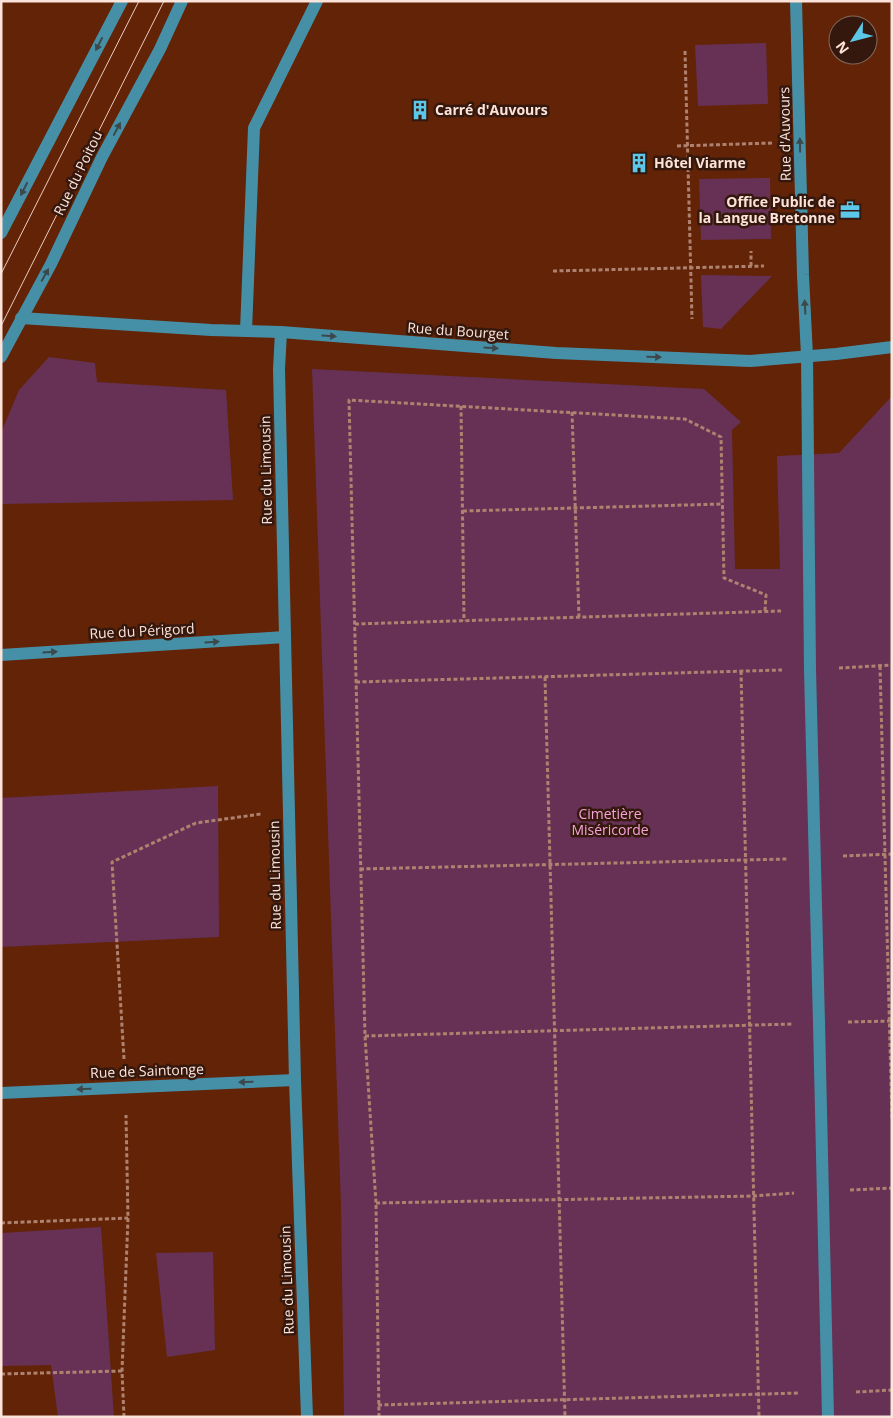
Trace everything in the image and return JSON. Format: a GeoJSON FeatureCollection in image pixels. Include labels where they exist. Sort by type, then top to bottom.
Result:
{"type":"FeatureCollection","features":[{"type":"Feature","properties":{"kind":"street"},"geometry":{"type":"LineString","coordinates":[[1,233],[122,1]]}},
{"type":"Feature","properties":{"kind":"street","name":"Rue du Poitou"},"geometry":{"type":"LineString","coordinates":[[1,357],[51,264],[102,157],[160,49],[182,1]]}},
{"type":"Feature","properties":{"kind":"street"},"geometry":{"type":"LineString","coordinates":[[246,331],[254,128],[318,1]]}},
{"type":"Feature","properties":{"kind":"street","name":"Rue d'Auvours"},"geometry":{"type":"LineString","coordinates":[[796,1],[807,356],[810,670],[828,1417]]}},
{"type":"Feature","properties":{"kind":"street","name":"Rue du Bourget"},"geometry":{"type":"LineString","coordinates":[[21,318],[281,332],[565,353],[750,361],[892,347]]}},
{"type":"Feature","properties":{"kind":"street","name":"Rue du Limousin"},"geometry":{"type":"LineString","coordinates":[[281,332],[279,356],[288,810],[307,1417]]}},
{"type":"Feature","properties":{"kind":"street","name":"Rue du Périgord"},"geometry":{"type":"LineString","coordinates":[[1,655],[284,638]]}},
{"type":"Feature","properties":{"kind":"street","name":"Rue de Saintonge"},"geometry":{"type":"LineString","coordinates":[[1,1093],[295,1080]]}},
{"type":"Feature","properties":{"kind":"path"},"geometry":{"type":"LineString","coordinates":[[685,51],[692,320]]}},
{"type":"Feature","properties":{"kind":"path"},"geometry":{"type":"LineString","coordinates":[[676,146],[769,143]]}},
{"type":"Feature","properties":{"kind":"path"},"geometry":{"type":"LineString","coordinates":[[751,251],[751,266]]}},
{"type":"Feature","properties":{"kind":"path"},"geometry":{"type":"LineString","coordinates":[[553,270],[764,266]]}},
{"type":"Feature","properties":{"kind":"path"},"geometry":{"type":"LineString","coordinates":[[379,1417],[376,1203],[365,1036],[349,400],[685,419],[721,437],[724,578],[766,595],[766,611]]}},
{"type":"Feature","properties":{"kind":"path"},"geometry":{"type":"LineString","coordinates":[[461,406],[464,621]]}},
{"type":"Feature","properties":{"kind":"path"},"geometry":{"type":"LineString","coordinates":[[572,412],[579,617]]}},
{"type":"Feature","properties":{"kind":"path"},"geometry":{"type":"LineString","coordinates":[[463,511],[723,504]]}},
{"type":"Feature","properties":{"kind":"path"},"geometry":{"type":"LineString","coordinates":[[354,624],[809,610]]}},
{"type":"Feature","properties":{"kind":"path"},"geometry":{"type":"LineString","coordinates":[[356,682],[810,670],[892,665]]}},
{"type":"Feature","properties":{"kind":"path"},"geometry":{"type":"LineString","coordinates":[[880,666],[892,1120]]}},
{"type":"Feature","properties":{"kind":"path"},"geometry":{"type":"LineString","coordinates":[[740,671],[760,1417]]}},
{"type":"Feature","properties":{"kind":"path"},"geometry":{"type":"LineString","coordinates":[[545,677],[565,1417]]}},
{"type":"Feature","properties":{"kind":"path"},"geometry":{"type":"LineString","coordinates":[[124,1417],[122,1371],[128,1218],[126,1087],[112,862],[196,823],[288,810]]}},
{"type":"Feature","properties":{"kind":"path"},"geometry":{"type":"LineString","coordinates":[[360,869],[745,860],[892,854]]}},
{"type":"Feature","properties":{"kind":"path"},"geometry":{"type":"LineString","coordinates":[[365,1036],[890,1021]]}},
{"type":"Feature","properties":{"kind":"path"},"geometry":{"type":"LineString","coordinates":[[376,1203],[754,1196],[892,1188]]}},
{"type":"Feature","properties":{"kind":"path"},"geometry":{"type":"LineString","coordinates":[[1,1224],[128,1218]]}},
{"type":"Feature","properties":{"kind":"path"},"geometry":{"type":"LineString","coordinates":[[1,1374],[122,1371]]}},
{"type":"Feature","properties":{"kind":"path"},"geometry":{"type":"LineString","coordinates":[[378,1405],[892,1390]]}},
{"type":"Feature","properties":{"kind":"green space"},"geometry":{"type":"Polygon","coordinates":[[[766,43],[768,104],[698,106],[695,45],[766,43]]]}},
{"type":"Feature","properties":{"kind":"green space"},"geometry":{"type":"Polygon","coordinates":[[[770,178],[771,239],[701,240],[699,179],[770,178]]]}},
{"type":"Feature","properties":{"kind":"green space"},"geometry":{"type":"Polygon","coordinates":[[[701,275],[772,276],[721,329],[703,327],[701,275]]]}},
{"type":"Feature","properties":{"kind":"green space"},"geometry":{"type":"Polygon","coordinates":[[[49,357],[95,363],[97,382],[226,390],[233,500],[1,504],[1,433],[19,390],[49,357]]]}},
{"type":"Feature","properties":{"kind":"green space","name":"Cimetière Miséricorde"},"geometry":{"type":"Polygon","coordinates":[[[312,369],[704,389],[741,422],[732,430],[735,569],[780,569],[777,456],[839,453],[892,396],[892,1417],[344,1417],[341,1206],[312,369]]]}},
{"type":"Feature","properties":{"kind":"green space"},"geometry":{"type":"Polygon","coordinates":[[[218,786],[219,937],[1,947],[1,798],[218,786]]]}},
{"type":"Feature","properties":{"kind":"green space"},"geometry":{"type":"Polygon","coordinates":[[[101,1227],[114,1417],[58,1417],[51,1365],[1,1366],[1,1233],[101,1227]]]}},
{"type":"Feature","properties":{"kind":"green space"},"geometry":{"type":"Polygon","coordinates":[[[213,1252],[215,1350],[167,1357],[156,1253],[213,1252]]]}},
{"type":"Feature","properties":{"kind":"tram line"},"geometry":{"type":"LineString","coordinates":[[1,274],[139,1]]}},
{"type":"Feature","properties":{"kind":"tram line"},"geometry":{"type":"LineString","coordinates":[[1,326],[164,1]]}},
{"type":"Feature","properties":{"kind":"place","name":"Carré d'Auvours"},"geometry":{"type":"Point","coordinates":[420,110]}},
{"type":"Feature","properties":{"kind":"place","name":"Hôtel Viarme"},"geometry":{"type":"Point","coordinates":[639,163]}},
{"type":"Feature","properties":{"kind":"place","name":"Office Public de la Langue Bretonne"},"geometry":{"type":"Point","coordinates":[850,210]}}]}
